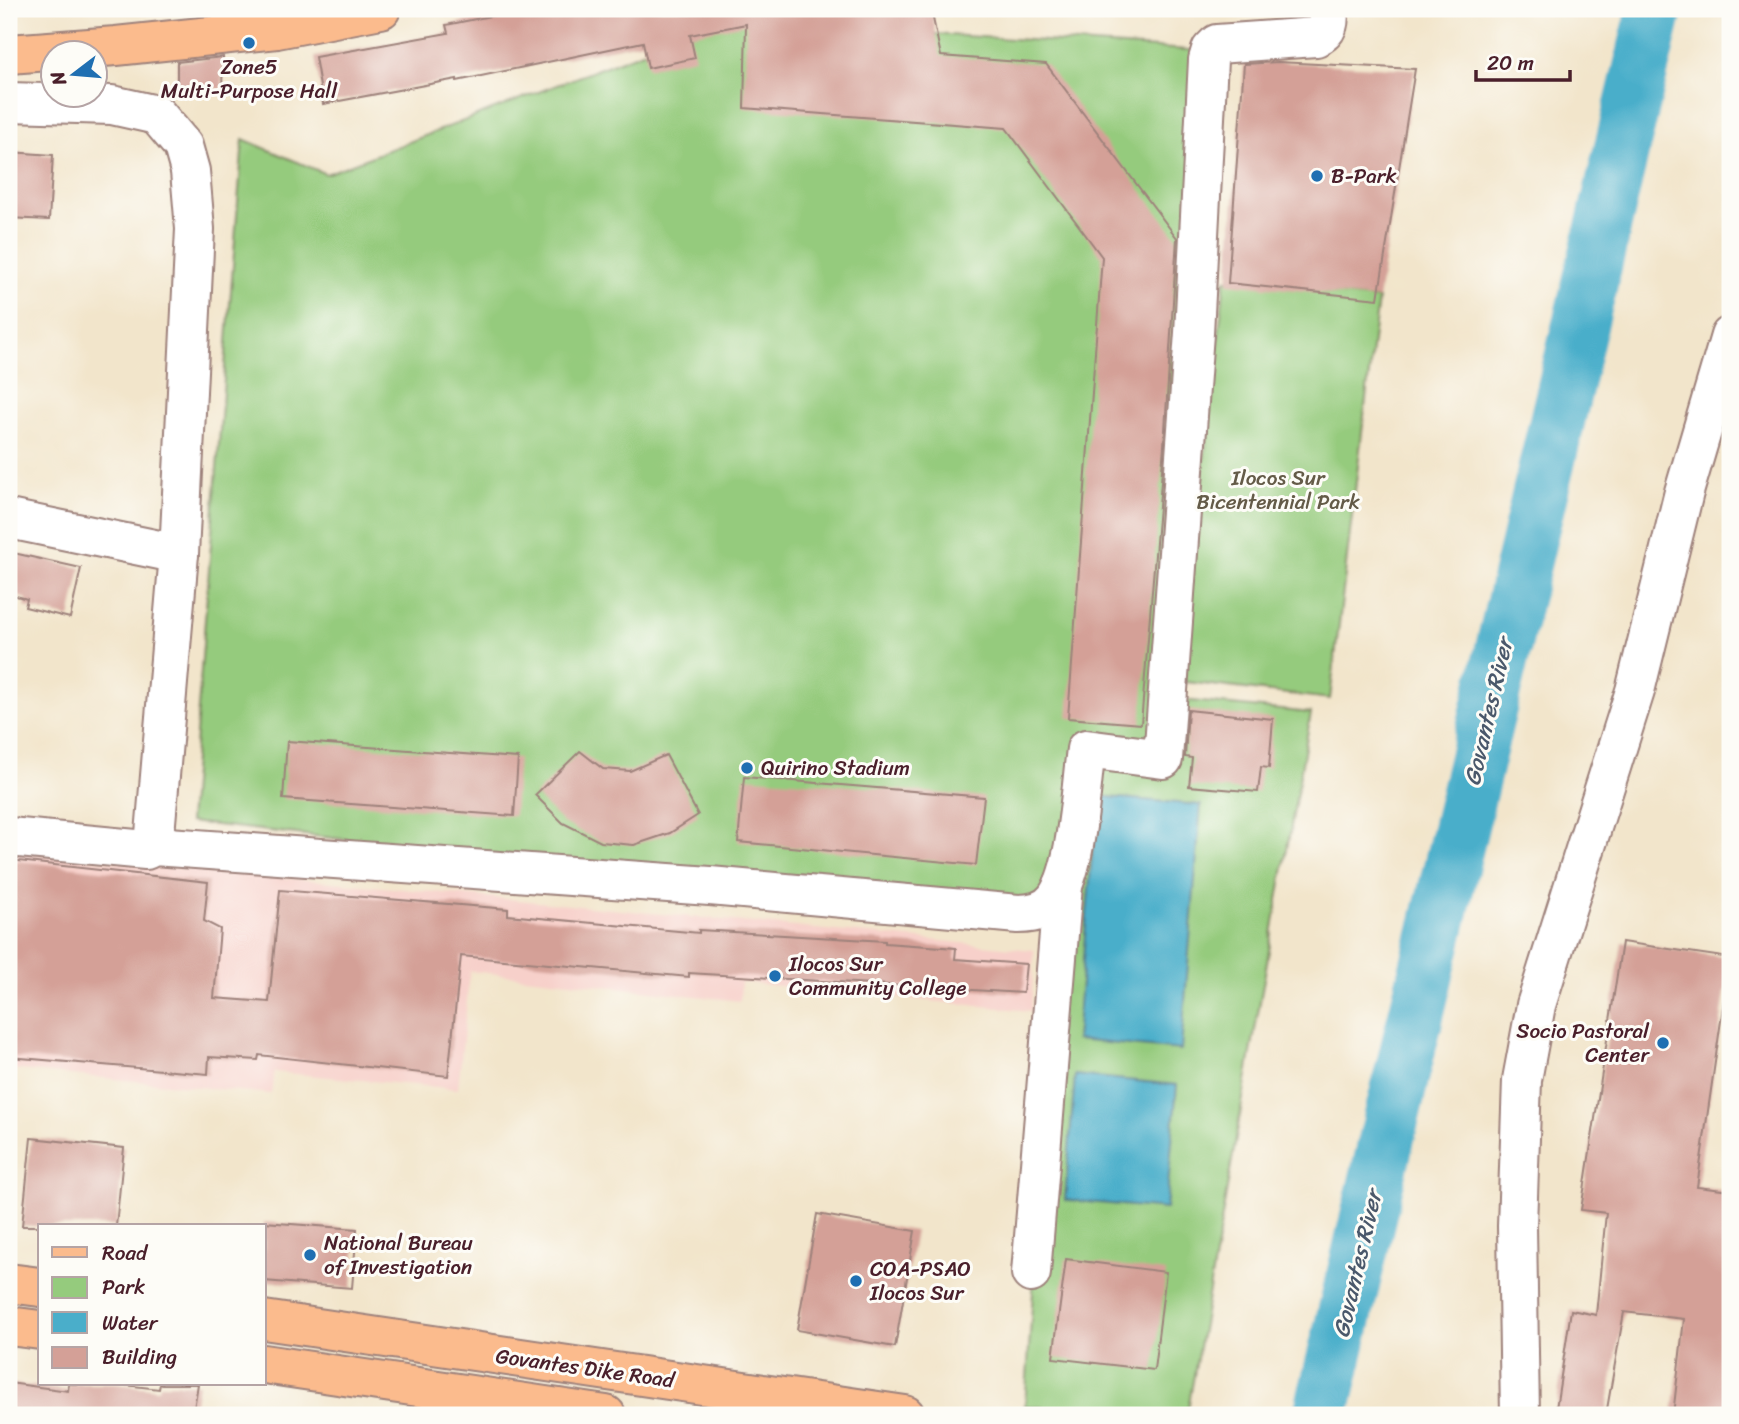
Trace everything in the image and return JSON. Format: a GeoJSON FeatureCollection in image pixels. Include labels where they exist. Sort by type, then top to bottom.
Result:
{"type":"FeatureCollection","features":[{"type":"Feature","properties":{"kind":"main road"},"geometry":{"type":"LineString","coordinates":[[9,54],[277,29],[381,9]]}},
{"type":"Feature","properties":{"kind":"main road"},"geometry":{"type":"LineString","coordinates":[[9,1283],[38,1287]]}},
{"type":"Feature","properties":{"kind":"main road","name":"Govantes Dike Road"},"geometry":{"type":"LineString","coordinates":[[266,1321],[337,1331],[704,1401],[905,1415]]}},
{"type":"Feature","properties":{"kind":"main road"},"geometry":{"type":"LineString","coordinates":[[9,1326],[38,1330]]}},
{"type":"Feature","properties":{"kind":"main road"},"geometry":{"type":"LineString","coordinates":[[330,1374],[337,1331]]}},
{"type":"Feature","properties":{"kind":"main road","name":"Govantes Dike Road"},"geometry":{"type":"LineString","coordinates":[[266,1364],[606,1415]]}},
{"type":"Feature","properties":{"kind":"street"},"geometry":{"type":"LineString","coordinates":[[9,837],[146,850],[154,846],[710,886],[1018,914],[1031,914],[1044,909],[1056,899],[1069,872],[1086,748],[1163,759],[1194,333],[1208,60],[1211,50],[1217,44],[1316,37],[1323,34],[1328,26],[1328,9]]}},
{"type":"Feature","properties":{"kind":"street"},"geometry":{"type":"LineString","coordinates":[[9,102],[112,105],[157,116],[183,146],[190,171],[195,229],[179,554],[154,846]]}},
{"type":"Feature","properties":{"kind":"street"},"geometry":{"type":"LineString","coordinates":[[1520,1415],[1517,1226],[1522,1080],[1536,1005],[1635,691],[1684,492],[1730,335]]}},
{"type":"Feature","properties":{"kind":"street"},"geometry":{"type":"LineString","coordinates":[[9,519],[179,554]]}},
{"type":"Feature","properties":{"kind":"street"},"geometry":{"type":"LineString","coordinates":[[1031,1273],[1063,885]]}},
{"type":"Feature","properties":{"kind":"shaded area","name":"Ilocos Sur Community College"},"geometry":{"type":"Polygon","coordinates":[[[9,851],[1034,950],[1031,1011],[741,982],[740,1001],[470,971],[458,1089],[274,1072],[271,1094],[9,1069],[9,851]]]}},
{"type":"Feature","properties":{"kind":"green space","name":"Quirino Stadium"},"geometry":{"type":"Polygon","coordinates":[[[723,21],[1204,51],[1162,698],[1311,713],[1187,1415],[1129,1415],[1025,1406],[1059,919],[189,822],[243,139],[326,174],[723,21]]]}},
{"type":"Feature","properties":{"kind":"green space","name":"Ilocos Sur Bicentennial Park"},"geometry":{"type":"Polygon","coordinates":[[[1225,280],[1378,299],[1330,699],[1178,681],[1225,280]]]}},
{"type":"Feature","properties":{"kind":"water"},"geometry":{"type":"Polygon","coordinates":[[[1097,796],[1201,805],[1181,1050],[1076,1040],[1097,796]]]}},
{"type":"Feature","properties":{"kind":"water"},"geometry":{"type":"Polygon","coordinates":[[[1075,1075],[1177,1085],[1166,1209],[1065,1200],[1075,1075]]]}},
{"type":"Feature","properties":{"kind":"building"},"geometry":{"type":"Polygon","coordinates":[[[526,9],[931,9],[941,56],[1046,64],[1177,238],[1164,446],[1141,724],[1068,718],[1102,257],[1006,128],[744,108],[746,24],[690,35],[695,58],[648,68],[643,42],[457,81],[323,104],[315,57],[448,33],[446,25],[526,9]]]}},
{"type":"Feature","properties":{"kind":"building"},"geometry":{"type":"Polygon","coordinates":[[[223,57],[222,89],[177,88],[177,62],[223,57]]]}},
{"type":"Feature","properties":{"kind":"building","name":"B-Park"},"geometry":{"type":"Polygon","coordinates":[[[1278,62],[1415,69],[1378,299],[1228,283],[1244,64],[1278,62]]]}},
{"type":"Feature","properties":{"kind":"building"},"geometry":{"type":"Polygon","coordinates":[[[9,152],[53,155],[49,220],[9,218],[9,152]]]}},
{"type":"Feature","properties":{"kind":"building"},"geometry":{"type":"Polygon","coordinates":[[[9,552],[81,568],[70,618],[25,607],[27,599],[9,594],[9,552]]]}},
{"type":"Feature","properties":{"kind":"building"},"geometry":{"type":"Polygon","coordinates":[[[1188,710],[1273,719],[1269,768],[1261,767],[1258,792],[1189,786],[1192,758],[1185,757],[1188,710]]]}},
{"type":"Feature","properties":{"kind":"building"},"geometry":{"type":"Polygon","coordinates":[[[287,741],[518,758],[514,816],[283,799],[287,741]]]}},
{"type":"Feature","properties":{"kind":"building"},"geometry":{"type":"Polygon","coordinates":[[[580,751],[603,769],[630,771],[666,755],[698,815],[670,833],[634,845],[601,842],[563,823],[535,795],[580,751]]]}},
{"type":"Feature","properties":{"kind":"building"},"geometry":{"type":"Polygon","coordinates":[[[744,777],[984,797],[976,865],[738,842],[744,777]]]}},
{"type":"Feature","properties":{"kind":"building","name":"Ilocos Sur Community College"},"geometry":{"type":"Polygon","coordinates":[[[9,860],[208,882],[204,921],[220,929],[214,998],[269,1002],[280,890],[508,909],[508,915],[699,933],[699,930],[956,948],[955,959],[1026,964],[1023,993],[689,973],[689,977],[461,956],[448,1076],[259,1055],[258,1060],[209,1057],[208,1074],[9,1057],[9,860]]]}},
{"type":"Feature","properties":{"kind":"building"},"geometry":{"type":"Polygon","coordinates":[[[1622,942],[1730,958],[1697,1187],[1730,1191],[1730,1415],[1673,1415],[1684,1319],[1624,1312],[1606,1415],[1555,1415],[1571,1310],[1596,1315],[1606,1213],[1581,1210],[1622,942]]]}},
{"type":"Feature","properties":{"kind":"building"},"geometry":{"type":"Polygon","coordinates":[[[31,1138],[124,1148],[116,1224],[22,1226],[31,1138]]]}},
{"type":"Feature","properties":{"kind":"building","name":"COA-PSAO Ilocos Sur"},"geometry":{"type":"Polygon","coordinates":[[[817,1214],[915,1231],[895,1347],[797,1330],[817,1214]]]}},
{"type":"Feature","properties":{"kind":"building","name":"National Bureau of Investigation"},"geometry":{"type":"Polygon","coordinates":[[[264,1224],[357,1229],[352,1288],[266,1281],[264,1224]]]}},
{"type":"Feature","properties":{"kind":"building"},"geometry":{"type":"Polygon","coordinates":[[[1066,1259],[1166,1272],[1154,1370],[1053,1358],[1066,1259]]]}},
{"type":"Feature","properties":{"kind":"building"},"geometry":{"type":"Polygon","coordinates":[[[9,1383],[68,1391],[69,1386],[133,1386],[159,1389],[160,1386],[198,1386],[193,1415],[9,1415],[9,1383]]]}},
{"type":"Feature","properties":{"kind":"waterway","name":"Govantes River"},"geometry":{"type":"LineString","coordinates":[[1321,1415],[1655,9]]}},
{"type":"Feature","properties":{"kind":"place","name":"Zone5 Multi-Purpose Hall"},"geometry":{"type":"Point","coordinates":[249,43]}},
{"type":"Feature","properties":{"kind":"place","name":"B-Park"},"geometry":{"type":"Point","coordinates":[1317,176]}},
{"type":"Feature","properties":{"kind":"place","name":"Quirino Stadium"},"geometry":{"type":"Point","coordinates":[747,768]}},
{"type":"Feature","properties":{"kind":"place","name":"Ilocos Sur Community College"},"geometry":{"type":"Point","coordinates":[775,976]}},
{"type":"Feature","properties":{"kind":"place","name":"Socio Pastoral Center"},"geometry":{"type":"Point","coordinates":[1663,1043]}},
{"type":"Feature","properties":{"kind":"place","name":"National Bureau of Investigation"},"geometry":{"type":"Point","coordinates":[310,1255]}},
{"type":"Feature","properties":{"kind":"place","name":"COA-PSAO Ilocos Sur"},"geometry":{"type":"Point","coordinates":[856,1281]}}]}
